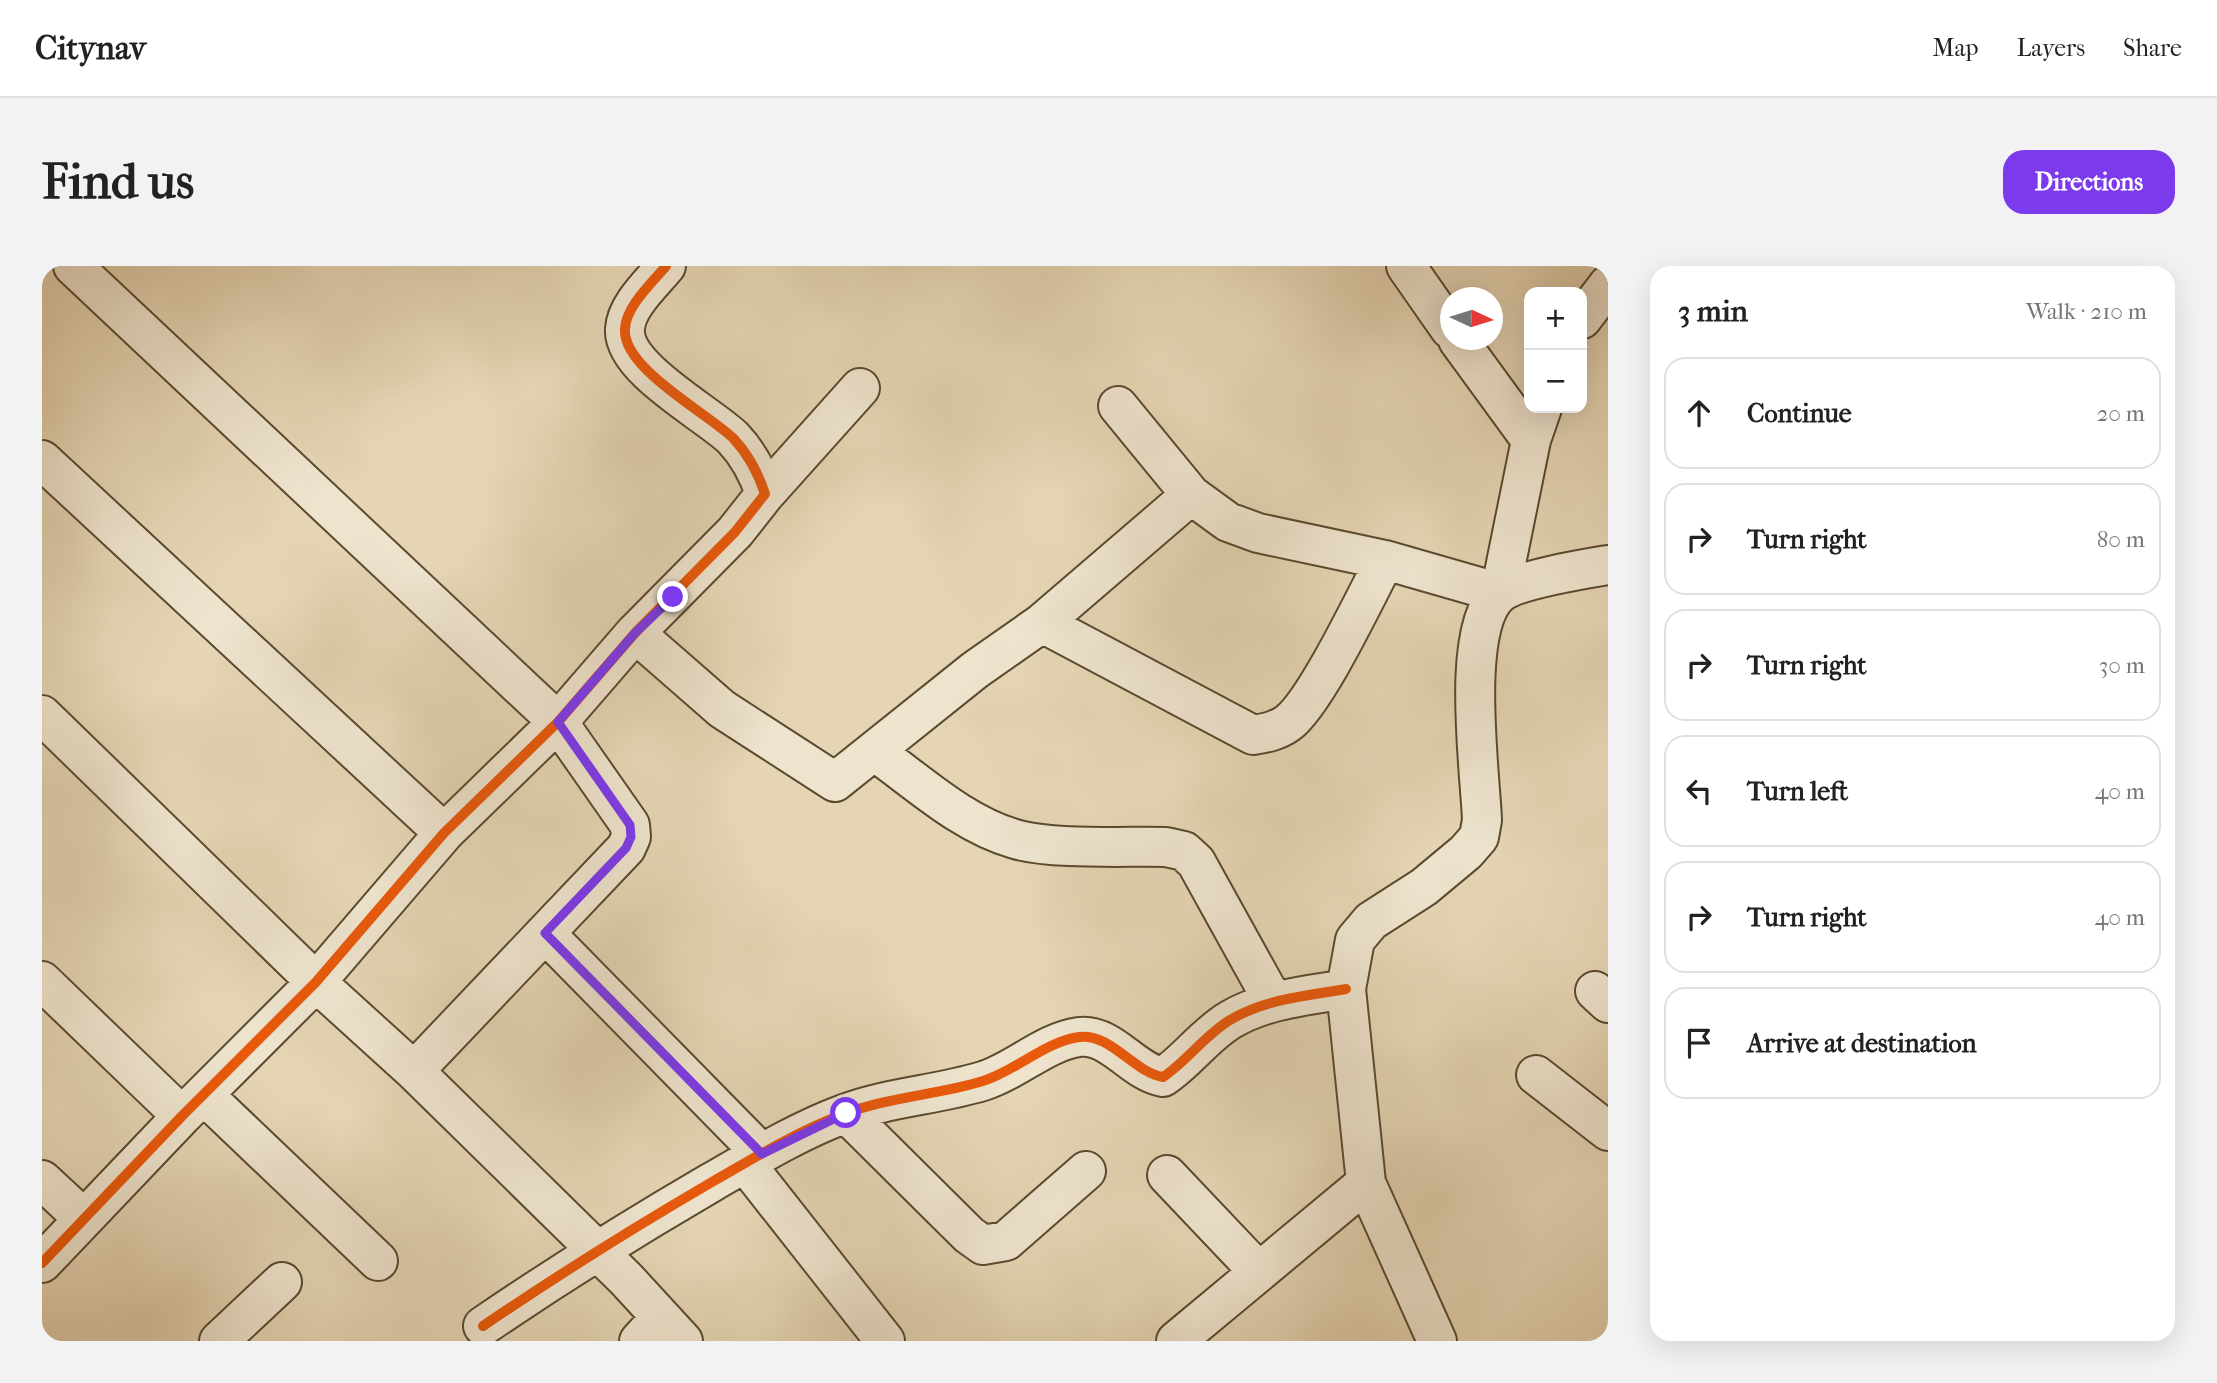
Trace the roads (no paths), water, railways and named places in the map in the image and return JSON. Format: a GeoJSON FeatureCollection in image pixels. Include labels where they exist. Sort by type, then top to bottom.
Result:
{"type":"FeatureCollection","features":[{"type":"Feature","properties":{"kind":"street"},"geometry":{"type":"LineString","coordinates":[[73,266],[558,722],[630,825],[631,837],[626,848],[414,1071]]}},
{"type":"Feature","properties":{"kind":"street"},"geometry":{"type":"LineString","coordinates":[[666,266],[628,318],[624,331],[631,348],[644,368],[734,439],[756,467],[765,494]]}},
{"type":"Feature","properties":{"kind":"street"},"geometry":{"type":"LineString","coordinates":[[1406,266],[1440,314]]}},
{"type":"Feature","properties":{"kind":"street"},"geometry":{"type":"LineString","coordinates":[[1587,312],[1608,285]]}},
{"type":"Feature","properties":{"kind":"street"},"geometry":{"type":"LineString","coordinates":[[1467,350],[1537,424],[1500,593]]}},
{"type":"Feature","properties":{"kind":"street"},"geometry":{"type":"LineString","coordinates":[[42,1263],[316,982],[444,833],[558,722],[635,633],[735,532],[765,494],[860,388]]}},
{"type":"Feature","properties":{"kind":"street"},"geometry":{"type":"LineString","coordinates":[[1118,406],[1191,495],[1228,522],[1258,533],[1385,561],[1500,593]]}},
{"type":"Feature","properties":{"kind":"street"},"geometry":{"type":"LineString","coordinates":[[42,460],[444,833]]}},
{"type":"Feature","properties":{"kind":"street"},"geometry":{"type":"LineString","coordinates":[[635,633],[722,709],[835,782],[975,670],[1042,623],[1191,495]]}},
{"type":"Feature","properties":{"kind":"street"},"geometry":{"type":"LineString","coordinates":[[1042,623],[1253,735],[1275,731],[1291,721],[1314,690],[1385,561]]}},
{"type":"Feature","properties":{"kind":"street"},"geometry":{"type":"LineString","coordinates":[[1437,1341],[1366,1183],[1346,989],[1355,940],[1371,921],[1424,887],[1466,852],[1479,837],[1482,820],[1475,665],[1486,609],[1500,593],[1532,581],[1608,565]]}},
{"type":"Feature","properties":{"kind":"street"},"geometry":{"type":"LineString","coordinates":[[667,661],[673,597]]}},
{"type":"Feature","properties":{"kind":"street"},"geometry":{"type":"LineString","coordinates":[[42,715],[596,1249],[661,1333]]}},
{"type":"Feature","properties":{"kind":"street"},"geometry":{"type":"LineString","coordinates":[[874,751],[968,818],[1000,834],[1040,842],[1166,847],[1184,851],[1196,862],[1273,1001]]}},
{"type":"Feature","properties":{"kind":"street"},"geometry":{"type":"LineString","coordinates":[[545,933],[753,1159],[885,1341]]}},
{"type":"Feature","properties":{"kind":"street"},"geometry":{"type":"LineString","coordinates":[[42,981],[378,1262]]}},
{"type":"Feature","properties":{"kind":"street"},"geometry":{"type":"LineString","coordinates":[[483,1326],[596,1249],[753,1159],[846,1113],[905,1096],[982,1081],[1054,1045],[1079,1037],[1097,1038],[1150,1075],[1163,1077],[1228,1021],[1273,1001],[1346,989]]}},
{"type":"Feature","properties":{"kind":"street"},"geometry":{"type":"LineString","coordinates":[[1536,1075],[1608,1131]]}},
{"type":"Feature","properties":{"kind":"street"},"geometry":{"type":"LineString","coordinates":[[846,1113],[968,1235],[983,1245],[1006,1241],[1086,1171]]}},
{"type":"Feature","properties":{"kind":"street"},"geometry":{"type":"LineString","coordinates":[[1167,1174],[1259,1272]]}},
{"type":"Feature","properties":{"kind":"street"},"geometry":{"type":"LineString","coordinates":[[42,1180],[85,1219]]}},
{"type":"Feature","properties":{"kind":"street"},"geometry":{"type":"LineString","coordinates":[[1176,1341],[1366,1183]]}},
{"type":"Feature","properties":{"kind":"street"},"geometry":{"type":"LineString","coordinates":[[219,1341],[282,1282]]}}]}
